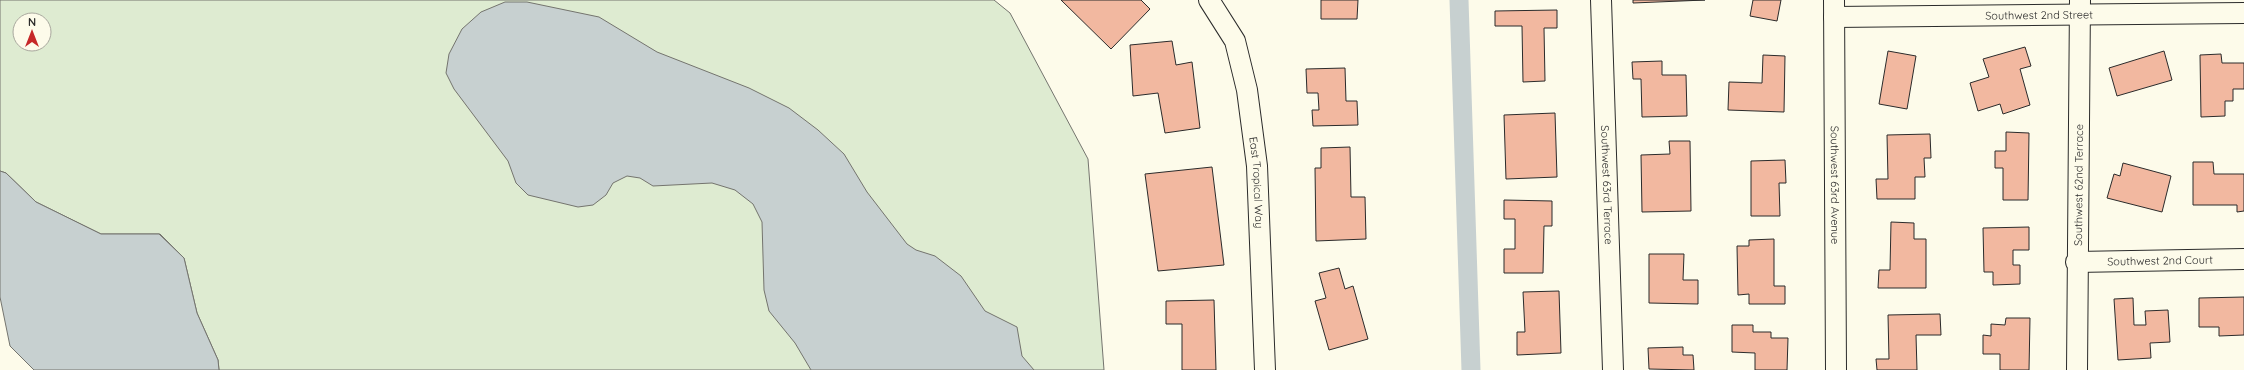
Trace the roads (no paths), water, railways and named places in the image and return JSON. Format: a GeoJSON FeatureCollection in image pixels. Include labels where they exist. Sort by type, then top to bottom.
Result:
{"type":"FeatureCollection","features":[{"type":"Feature","properties":{"kind":"street","name":"Southwest 63rd Terrace"},"geometry":{"type":"LineString","coordinates":[[1601,0],[1613,370]]}},
{"type":"Feature","properties":{"kind":"street","name":"East Tropical Way"},"geometry":{"type":"LineString","coordinates":[[1212,1],[1235,41],[1247,90],[1257,166],[1265,370]]}},
{"type":"Feature","properties":{"kind":"street","name":"Southwest 2nd Street"},"geometry":{"type":"LineString","coordinates":[[1834,8],[2080,8],[2244,13]]}},
{"type":"Feature","properties":{"kind":"street","name":"Southwest 63rd Avenue"},"geometry":{"type":"LineString","coordinates":[[1834,8],[1836,370]]}},
{"type":"Feature","properties":{"kind":"street","name":"Southwest 62nd Terrace"},"geometry":{"type":"LineString","coordinates":[[2077,370],[2076,262],[2080,8]]}},
{"type":"Feature","properties":{"kind":"street","name":"Southwest 2nd Court"},"geometry":{"type":"LineString","coordinates":[[2076,262],[2244,259]]}},
{"type":"Feature","properties":{"kind":"waterway"},"geometry":{"type":"LineString","coordinates":[[1459,0],[1471,370]]}}]}
